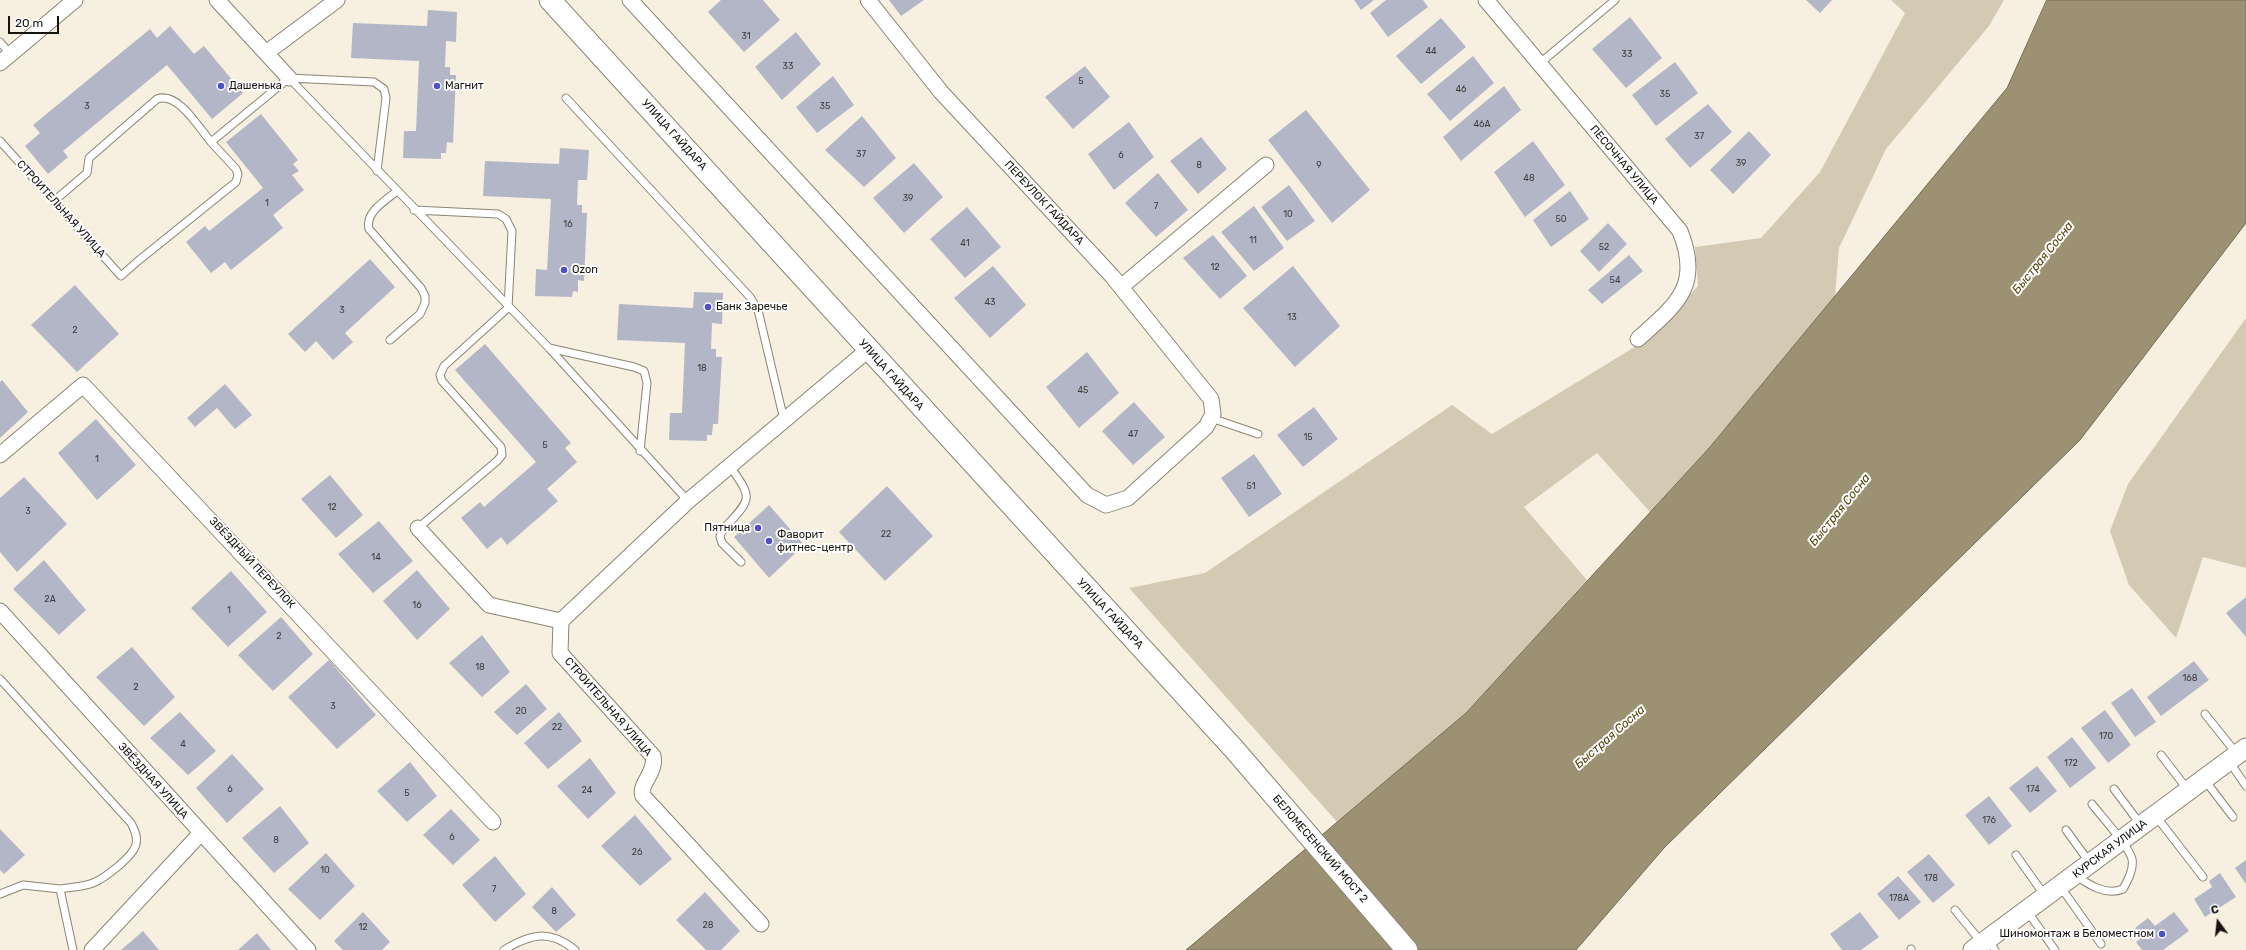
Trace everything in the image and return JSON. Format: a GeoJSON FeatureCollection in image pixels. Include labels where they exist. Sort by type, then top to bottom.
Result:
{"type":"FeatureCollection","features":[{"type":"Feature","properties":{"kind":"main road","name":"УЛИЦА ГАЙДАРА"},"geometry":{"type":"LineString","coordinates":[[550,0],[868,350],[1234,749]]}},
{"type":"Feature","properties":{"kind":"main road","name":"БЕЛОМЕСЕНСКИЙ МОСТ 2"},"geometry":{"type":"LineString","coordinates":[[1234,749],[1407,950]]}},
{"type":"Feature","properties":{"kind":"street"},"geometry":{"type":"LineString","coordinates":[[5,58],[75,0]]}},
{"type":"Feature","properties":{"kind":"street"},"geometry":{"type":"LineString","coordinates":[[217,0],[289,78]]}},
{"type":"Feature","properties":{"kind":"street"},"geometry":{"type":"LineString","coordinates":[[266,52],[337,0]]}},
{"type":"Feature","properties":{"kind":"street"},"geometry":{"type":"LineString","coordinates":[[630,0],[1091,499],[1106,505],[1128,498],[1206,427],[1212,414]]}},
{"type":"Feature","properties":{"kind":"street","name":"ПЕРЕУЛОК ГАЙДАРА"},"geometry":{"type":"LineString","coordinates":[[868,0],[941,92],[1121,288],[1205,390],[1211,399],[1212,414]]}},
{"type":"Feature","properties":{"kind":"street","name":"ПЕСОЧНАЯ УЛИЦА"},"geometry":{"type":"LineString","coordinates":[[1486,0],[1680,231],[1686,245],[1688,268],[1685,290],[1659,319],[1638,339]]}},
{"type":"Feature","properties":{"kind":"street"},"geometry":{"type":"LineString","coordinates":[[1121,288],[1266,165]]}},
{"type":"Feature","properties":{"kind":"street"},"geometry":{"type":"LineString","coordinates":[[418,528],[489,606],[561,621],[688,502],[868,350]]}},
{"type":"Feature","properties":{"kind":"street","name":"ЗВЁЗДНЫЙ ПЕРЕУЛОК"},"geometry":{"type":"LineString","coordinates":[[0,455],[83,385],[494,822]]}},
{"type":"Feature","properties":{"kind":"street","name":"ЗВЁЗДНАЯ УЛИЦА"},"geometry":{"type":"LineString","coordinates":[[0,611],[308,950]]}},
{"type":"Feature","properties":{"kind":"street","name":"СТРОИТЕЛЬНАЯ УЛИЦА"},"geometry":{"type":"LineString","coordinates":[[561,621],[560,653],[653,756],[654,768],[642,789],[643,796],[761,924]]}},
{"type":"Feature","properties":{"kind":"street","name":"КУРСКАЯ УЛИЦА"},"geometry":{"type":"LineString","coordinates":[[1985,946],[2027,910],[2237,754]]}},
{"type":"Feature","properties":{"kind":"street"},"geometry":{"type":"LineString","coordinates":[[92,950],[201,833]]}},
{"type":"Feature","properties":{"kind":"lane"},"geometry":{"type":"LineString","coordinates":[[1539,64],[1615,0]]}},
{"type":"Feature","properties":{"kind":"lane"},"geometry":{"type":"LineString","coordinates":[[0,42],[5,58]]}},
{"type":"Feature","properties":{"kind":"lane"},"geometry":{"type":"LineString","coordinates":[[289,78],[508,308],[549,348],[688,502]]}},
{"type":"Feature","properties":{"kind":"lane"},"geometry":{"type":"LineString","coordinates":[[54,201],[87,173],[89,158],[157,99],[168,97],[178,102],[212,142],[289,78],[374,82],[384,89],[386,98],[377,171]]}},
{"type":"Feature","properties":{"kind":"lane"},"geometry":{"type":"LineString","coordinates":[[566,98],[750,297],[758,310],[784,420]]}},
{"type":"Feature","properties":{"kind":"lane","name":"СТРОИТЕЛЬНАЯ УЛИЦА"},"geometry":{"type":"LineString","coordinates":[[0,141],[121,276],[236,182],[238,174],[236,169],[212,142]]}},
{"type":"Feature","properties":{"kind":"lane"},"geometry":{"type":"LineString","coordinates":[[390,340],[420,314],[425,303],[425,296],[421,288],[369,229],[368,219],[372,212],[397,191]]}},
{"type":"Feature","properties":{"kind":"lane"},"geometry":{"type":"LineString","coordinates":[[414,210],[498,214],[506,219],[511,228],[512,235],[508,308],[444,366],[440,376],[442,381],[501,447],[502,454],[497,461],[418,528]]}},
{"type":"Feature","properties":{"kind":"lane"},"geometry":{"type":"LineString","coordinates":[[549,348],[634,367],[644,371],[647,383],[640,450]]}},
{"type":"Feature","properties":{"kind":"lane"},"geometry":{"type":"LineString","coordinates":[[1212,414],[1258,434]]}},
{"type":"Feature","properties":{"kind":"lane"},"geometry":{"type":"LineString","coordinates":[[730,466],[745,489],[747,499],[743,508],[722,531],[720,537],[722,543],[741,562]]}},
{"type":"Feature","properties":{"kind":"lane"},"geometry":{"type":"LineString","coordinates":[[0,679],[131,823],[135,832],[137,843],[134,850],[105,878],[92,884],[60,889],[23,885],[0,894]]}},
{"type":"Feature","properties":{"kind":"lane"},"geometry":{"type":"LineString","coordinates":[[2205,714],[2237,754],[2246,786]]}},
{"type":"Feature","properties":{"kind":"lane"},"geometry":{"type":"LineString","coordinates":[[2161,755],[2188,790]]}},
{"type":"Feature","properties":{"kind":"lane"},"geometry":{"type":"LineString","coordinates":[[2204,779],[2232,817]]}},
{"type":"Feature","properties":{"kind":"lane"},"geometry":{"type":"LineString","coordinates":[[2114,789],[2148,820],[2203,877]]}},
{"type":"Feature","properties":{"kind":"lane"},"geometry":{"type":"LineString","coordinates":[[2075,874],[2084,881],[2106,891],[2115,892],[2123,889],[2131,875],[2132,859],[2121,841],[2092,804]]}},
{"type":"Feature","properties":{"kind":"lane"},"geometry":{"type":"LineString","coordinates":[[2066,830],[2090,863]]}},
{"type":"Feature","properties":{"kind":"lane"},"geometry":{"type":"LineString","coordinates":[[2016,855],[2045,897]]}},
{"type":"Feature","properties":{"kind":"lane"},"geometry":{"type":"LineString","coordinates":[[2060,886],[2101,944]]}},
{"type":"Feature","properties":{"kind":"lane"},"geometry":{"type":"LineString","coordinates":[[60,889],[73,950]]}},
{"type":"Feature","properties":{"kind":"lane"},"geometry":{"type":"LineString","coordinates":[[1955,910],[1985,946]]}},
{"type":"Feature","properties":{"kind":"lane"},"geometry":{"type":"LineString","coordinates":[[2027,910],[2055,950]]}},
{"type":"Feature","properties":{"kind":"lane"},"geometry":{"type":"LineString","coordinates":[[504,950],[517,942],[533,936],[550,936],[566,943],[575,950]]}},
{"type":"Feature","properties":{"kind":"shaded area"},"geometry":{"type":"Polygon","coordinates":[[[1891,0],[2004,0],[1989,26],[1886,149],[1839,248],[1835,296],[1710,447],[1650,512],[1597,453],[1524,507],[1587,580],[1466,713],[1337,822],[1129,588],[1205,573],[1452,405],[1492,434],[1651,337],[1698,286],[1695,247],[1761,238],[1820,172],[1905,13],[1891,0]]]}},
{"type":"Feature","properties":{"kind":"shaded area"},"geometry":{"type":"Polygon","coordinates":[[[2246,318],[2246,568],[2203,557],[2176,638],[2129,585],[2110,531],[2128,484],[2246,318]]]}},
{"type":"Feature","properties":{"kind":"water","name":"Быстрая Сосна"},"geometry":{"type":"Polygon","coordinates":[[[2047,0],[2246,0],[2246,223],[2080,440],[1664,848],[1576,950],[1186,950],[1466,713],[1710,447],[2007,88],[2047,0]]]}},
{"type":"Feature","properties":{"kind":"building"},"geometry":{"type":"Polygon","coordinates":[[[721,0],[763,0],[780,20],[744,52],[708,12],[721,0]]]}},
{"type":"Feature","properties":{"kind":"building"},"geometry":{"type":"Polygon","coordinates":[[[889,0],[924,0],[901,16],[889,0]]]}},
{"type":"Feature","properties":{"kind":"building"},"geometry":{"type":"Polygon","coordinates":[[[1354,0],[1374,0],[1361,10],[1354,0]]]}},
{"type":"Feature","properties":{"kind":"building"},"geometry":{"type":"Polygon","coordinates":[[[1386,0],[1423,0],[1428,7],[1388,37],[1370,13],[1386,0]]]}},
{"type":"Feature","properties":{"kind":"building"},"geometry":{"type":"Polygon","coordinates":[[[1806,0],[1832,0],[1820,13],[1806,0]]]}},
{"type":"Feature","properties":{"kind":"building","name":"Магнит"},"geometry":{"type":"Polygon","coordinates":[[[428,10],[457,12],[456,42],[446,41],[445,67],[450,67],[450,75],[456,75],[453,143],[447,142],[446,153],[441,153],[441,159],[403,158],[404,131],[416,131],[419,61],[351,58],[353,23],[427,26],[428,10]]]}},
{"type":"Feature","properties":{"kind":"building"},"geometry":{"type":"Polygon","coordinates":[[[1630,17],[1662,58],[1626,88],[1592,49],[1630,17]]]}},
{"type":"Feature","properties":{"kind":"building"},"geometry":{"type":"Polygon","coordinates":[[[1441,18],[1466,47],[1421,84],[1396,56],[1441,18]]]}},
{"type":"Feature","properties":{"kind":"building"},"geometry":{"type":"Polygon","coordinates":[[[170,26],[194,54],[204,46],[243,93],[212,119],[167,65],[63,151],[68,157],[48,174],[25,146],[40,133],[33,125],[150,29],[157,38],[170,26]]]}},
{"type":"Feature","properties":{"kind":"building"},"geometry":{"type":"Polygon","coordinates":[[[796,32],[821,64],[782,100],[755,67],[796,32]]]}},
{"type":"Feature","properties":{"kind":"building"},"geometry":{"type":"Polygon","coordinates":[[[1473,56],[1494,83],[1450,121],[1427,94],[1473,56]]]}},
{"type":"Feature","properties":{"kind":"building"},"geometry":{"type":"Polygon","coordinates":[[[1675,62],[1698,93],[1656,126],[1632,95],[1675,62]]]}},
{"type":"Feature","properties":{"kind":"building"},"geometry":{"type":"Polygon","coordinates":[[[1085,66],[1110,97],[1073,129],[1045,97],[1085,66]]]}},
{"type":"Feature","properties":{"kind":"building"},"geometry":{"type":"Polygon","coordinates":[[[833,76],[854,105],[817,133],[796,107],[833,76]]]}},
{"type":"Feature","properties":{"kind":"building"},"geometry":{"type":"Polygon","coordinates":[[[1504,86],[1521,110],[1461,161],[1443,137],[1504,86]]]}},
{"type":"Feature","properties":{"kind":"building"},"geometry":{"type":"Polygon","coordinates":[[[1708,104],[1732,132],[1690,168],[1665,139],[1708,104]]]}},
{"type":"Feature","properties":{"kind":"building"},"geometry":{"type":"Polygon","coordinates":[[[1306,110],[1370,190],[1332,223],[1268,140],[1306,110]]]}},
{"type":"Feature","properties":{"kind":"building"},"geometry":{"type":"Polygon","coordinates":[[[261,114],[298,160],[293,164],[299,171],[292,175],[304,190],[273,215],[283,228],[231,270],[225,262],[211,273],[186,242],[205,226],[209,231],[263,188],[226,142],[261,114]]]}},
{"type":"Feature","properties":{"kind":"building"},"geometry":{"type":"Polygon","coordinates":[[[862,116],[896,158],[864,187],[825,150],[862,116]]]}},
{"type":"Feature","properties":{"kind":"building"},"geometry":{"type":"Polygon","coordinates":[[[1129,122],[1154,157],[1114,190],[1088,154],[1129,122]]]}},
{"type":"Feature","properties":{"kind":"building"},"geometry":{"type":"Polygon","coordinates":[[[1749,131],[1771,155],[1733,194],[1710,170],[1749,131]]]}},
{"type":"Feature","properties":{"kind":"building"},"geometry":{"type":"Polygon","coordinates":[[[1201,137],[1227,169],[1198,194],[1170,161],[1201,137]]]}},
{"type":"Feature","properties":{"kind":"building"},"geometry":{"type":"Polygon","coordinates":[[[1533,141],[1565,185],[1525,217],[1494,172],[1533,141]]]}},
{"type":"Feature","properties":{"kind":"building"},"geometry":{"type":"Polygon","coordinates":[[[560,148],[589,150],[587,180],[578,180],[577,205],[582,205],[582,213],[587,213],[584,281],[578,280],[578,292],[573,291],[572,297],[535,296],[536,269],[547,270],[551,199],[483,196],[485,161],[559,164],[560,148]]]}},
{"type":"Feature","properties":{"kind":"building"},"geometry":{"type":"Polygon","coordinates":[[[914,163],[943,197],[904,233],[873,198],[914,163]]]}},
{"type":"Feature","properties":{"kind":"building"},"geometry":{"type":"Polygon","coordinates":[[[1158,173],[1188,210],[1156,237],[1125,203],[1158,173]]]}},
{"type":"Feature","properties":{"kind":"building"},"geometry":{"type":"Polygon","coordinates":[[[1289,185],[1315,221],[1287,241],[1261,207],[1289,185]]]}},
{"type":"Feature","properties":{"kind":"building"},"geometry":{"type":"Polygon","coordinates":[[[1570,191],[1589,219],[1551,247],[1533,220],[1570,191]]]}},
{"type":"Feature","properties":{"kind":"building"},"geometry":{"type":"Polygon","coordinates":[[[1254,206],[1284,248],[1254,271],[1221,232],[1254,206]]]}},
{"type":"Feature","properties":{"kind":"building"},"geometry":{"type":"Polygon","coordinates":[[[967,207],[1001,247],[965,278],[930,239],[967,207]]]}},
{"type":"Feature","properties":{"kind":"building"},"geometry":{"type":"Polygon","coordinates":[[[1608,223],[1627,244],[1599,272],[1580,251],[1608,223]]]}},
{"type":"Feature","properties":{"kind":"building"},"geometry":{"type":"Polygon","coordinates":[[[1213,235],[1247,276],[1220,299],[1183,258],[1213,235]]]}},
{"type":"Feature","properties":{"kind":"building"},"geometry":{"type":"Polygon","coordinates":[[[1629,255],[1643,271],[1602,304],[1588,290],[1629,255]]]}},
{"type":"Feature","properties":{"kind":"building"},"geometry":{"type":"Polygon","coordinates":[[[370,259],[395,287],[345,333],[353,342],[333,360],[316,341],[305,352],[288,334],[370,259]]]}},
{"type":"Feature","properties":{"kind":"building"},"geometry":{"type":"Polygon","coordinates":[[[993,266],[1026,305],[990,338],[954,298],[993,266]]]}},
{"type":"Feature","properties":{"kind":"building"},"geometry":{"type":"Polygon","coordinates":[[[1293,266],[1340,326],[1295,367],[1243,308],[1293,266]]]}},
{"type":"Feature","properties":{"kind":"building"},"geometry":{"type":"Polygon","coordinates":[[[75,285],[119,334],[77,372],[31,325],[75,285]]]}},
{"type":"Feature","properties":{"kind":"building"},"geometry":{"type":"Polygon","coordinates":[[[694,292],[723,293],[722,324],[712,323],[711,349],[716,349],[716,357],[722,357],[718,424],[713,424],[712,435],[707,435],[707,441],[669,440],[670,413],[682,413],[685,343],[617,340],[619,304],[693,308],[694,292]]]}},
{"type":"Feature","properties":{"kind":"building"},"geometry":{"type":"Polygon","coordinates":[[[485,344],[571,443],[565,448],[577,462],[547,489],[558,501],[507,545],[501,537],[487,549],[461,518],[480,502],[484,507],[536,462],[455,370],[485,344]]]}},
{"type":"Feature","properties":{"kind":"building"},"geometry":{"type":"Polygon","coordinates":[[[1087,352],[1119,393],[1079,428],[1046,387],[1087,352]]]}},
{"type":"Feature","properties":{"kind":"building"},"geometry":{"type":"Polygon","coordinates":[[[2,380],[28,412],[0,438],[0,382],[2,380]]]}},
{"type":"Feature","properties":{"kind":"building"},"geometry":{"type":"Polygon","coordinates":[[[225,384],[252,415],[235,429],[217,408],[195,427],[187,418],[225,384]]]}},
{"type":"Feature","properties":{"kind":"building"},"geometry":{"type":"Polygon","coordinates":[[[1134,402],[1165,437],[1133,465],[1102,431],[1134,402]]]}},
{"type":"Feature","properties":{"kind":"building"},"geometry":{"type":"Polygon","coordinates":[[[1314,407],[1338,439],[1303,467],[1277,435],[1314,407]]]}},
{"type":"Feature","properties":{"kind":"building"},"geometry":{"type":"Polygon","coordinates":[[[96,419],[136,465],[97,500],[58,453],[96,419]]]}},
{"type":"Feature","properties":{"kind":"building"},"geometry":{"type":"Polygon","coordinates":[[[1254,454],[1282,494],[1249,517],[1221,478],[1254,454]]]}},
{"type":"Feature","properties":{"kind":"building"},"geometry":{"type":"Polygon","coordinates":[[[330,475],[363,515],[336,538],[301,499],[330,475]]]}},
{"type":"Feature","properties":{"kind":"building"},"geometry":{"type":"Polygon","coordinates":[[[24,477],[67,524],[17,572],[0,552],[0,498],[24,477]]]}},
{"type":"Feature","properties":{"kind":"building"},"geometry":{"type":"Polygon","coordinates":[[[887,486],[933,536],[885,581],[839,532],[887,486]]]}},
{"type":"Feature","properties":{"kind":"building","name":"Фаворит фитнес-центр"},"geometry":{"type":"Polygon","coordinates":[[[769,505],[804,545],[769,578],[734,537],[769,505]]]}},
{"type":"Feature","properties":{"kind":"building"},"geometry":{"type":"Polygon","coordinates":[[[379,521],[413,561],[373,593],[338,554],[379,521]]]}},
{"type":"Feature","properties":{"kind":"building"},"geometry":{"type":"Polygon","coordinates":[[[44,560],[86,610],[59,635],[13,589],[44,560]]]}},
{"type":"Feature","properties":{"kind":"building"},"geometry":{"type":"Polygon","coordinates":[[[417,570],[450,609],[417,640],[383,601],[417,570]]]}},
{"type":"Feature","properties":{"kind":"building"},"geometry":{"type":"Polygon","coordinates":[[[231,571],[267,612],[228,647],[191,608],[231,571]]]}},
{"type":"Feature","properties":{"kind":"building"},"geometry":{"type":"Polygon","coordinates":[[[2246,597],[2246,637],[2226,613],[2246,597]]]}},
{"type":"Feature","properties":{"kind":"building"},"geometry":{"type":"Polygon","coordinates":[[[281,617],[313,654],[273,691],[238,655],[281,617]]]}},
{"type":"Feature","properties":{"kind":"building"},"geometry":{"type":"Polygon","coordinates":[[[482,635],[510,672],[482,697],[449,663],[482,635]]]}},
{"type":"Feature","properties":{"kind":"building"},"geometry":{"type":"Polygon","coordinates":[[[132,647],[175,697],[144,726],[96,677],[132,647]]]}},
{"type":"Feature","properties":{"kind":"building"},"geometry":{"type":"Polygon","coordinates":[[[329,660],[376,715],[337,749],[288,697],[329,660]]]}},
{"type":"Feature","properties":{"kind":"building"},"geometry":{"type":"Polygon","coordinates":[[[2194,661],[2209,680],[2161,716],[2147,697],[2194,661]]]}},
{"type":"Feature","properties":{"kind":"building"},"geometry":{"type":"Polygon","coordinates":[[[526,684],[547,709],[517,735],[494,712],[526,684]]]}},
{"type":"Feature","properties":{"kind":"building"},"geometry":{"type":"Polygon","coordinates":[[[2132,688],[2156,722],[2135,737],[2111,703],[2132,688]]]}},
{"type":"Feature","properties":{"kind":"building"},"geometry":{"type":"Polygon","coordinates":[[[2105,710],[2131,745],[2108,763],[2081,728],[2105,710]]]}},
{"type":"Feature","properties":{"kind":"building"},"geometry":{"type":"Polygon","coordinates":[[[180,712],[216,751],[188,775],[150,738],[180,712]]]}},
{"type":"Feature","properties":{"kind":"building"},"geometry":{"type":"Polygon","coordinates":[[[559,712],[582,741],[548,769],[524,743],[559,712]]]}},
{"type":"Feature","properties":{"kind":"building"},"geometry":{"type":"Polygon","coordinates":[[[2072,737],[2096,768],[2070,788],[2047,757],[2072,737]]]}},
{"type":"Feature","properties":{"kind":"building"},"geometry":{"type":"Polygon","coordinates":[[[232,754],[264,789],[227,823],[196,788],[232,754]]]}},
{"type":"Feature","properties":{"kind":"building"},"geometry":{"type":"Polygon","coordinates":[[[590,758],[616,793],[588,819],[557,786],[590,758]]]}},
{"type":"Feature","properties":{"kind":"building"},"geometry":{"type":"Polygon","coordinates":[[[410,762],[437,796],[407,822],[377,791],[410,762]]]}},
{"type":"Feature","properties":{"kind":"building"},"geometry":{"type":"Polygon","coordinates":[[[2037,766],[2057,791],[2030,813],[2009,788],[2037,766]]]}},
{"type":"Feature","properties":{"kind":"building"},"geometry":{"type":"Polygon","coordinates":[[[1989,796],[2012,826],[1989,845],[1965,815],[1989,796]]]}},
{"type":"Feature","properties":{"kind":"building"},"geometry":{"type":"Polygon","coordinates":[[[280,806],[309,843],[274,873],[242,838],[280,806]]]}},
{"type":"Feature","properties":{"kind":"building"},"geometry":{"type":"Polygon","coordinates":[[[451,809],[480,840],[453,865],[423,835],[451,809]]]}},
{"type":"Feature","properties":{"kind":"building"},"geometry":{"type":"Polygon","coordinates":[[[635,815],[672,859],[640,886],[601,846],[635,815]]]}},
{"type":"Feature","properties":{"kind":"building"},"geometry":{"type":"Polygon","coordinates":[[[0,829],[25,855],[4,874],[0,870],[0,829]]]}},
{"type":"Feature","properties":{"kind":"building"},"geometry":{"type":"Polygon","coordinates":[[[326,853],[355,886],[320,920],[288,889],[326,853]]]}},
{"type":"Feature","properties":{"kind":"building"},"geometry":{"type":"Polygon","coordinates":[[[1929,854],[1955,885],[1933,903],[1907,872],[1929,854]]]}},
{"type":"Feature","properties":{"kind":"building"},"geometry":{"type":"Polygon","coordinates":[[[495,856],[526,894],[495,922],[462,885],[495,856]]]}},
{"type":"Feature","properties":{"kind":"building"},"geometry":{"type":"Polygon","coordinates":[[[2246,860],[2246,884],[2235,868],[2246,860]]]}},
{"type":"Feature","properties":{"kind":"building"},"geometry":{"type":"Polygon","coordinates":[[[2220,873],[2236,897],[2205,917],[2194,899],[2212,887],[2209,881],[2220,873]]]}},
{"type":"Feature","properties":{"kind":"building"},"geometry":{"type":"Polygon","coordinates":[[[1898,876],[1921,902],[1899,920],[1877,894],[1898,876]]]}},
{"type":"Feature","properties":{"kind":"building"},"geometry":{"type":"Polygon","coordinates":[[[552,887],[576,915],[556,932],[532,907],[552,887]]]}},
{"type":"Feature","properties":{"kind":"building"},"geometry":{"type":"Polygon","coordinates":[[[705,892],[740,931],[721,950],[706,950],[676,920],[705,892]]]}},
{"type":"Feature","properties":{"kind":"building"},"geometry":{"type":"Polygon","coordinates":[[[363,912],[390,942],[382,950],[343,950],[334,941],[363,912]]]}},
{"type":"Feature","properties":{"kind":"building"},"geometry":{"type":"Polygon","coordinates":[[[1860,912],[1879,937],[1861,950],[1842,950],[1830,934],[1860,912]]]}},
{"type":"Feature","properties":{"kind":"building","name":"Шиномонтаж в Беломестном"},"geometry":{"type":"Polygon","coordinates":[[[2174,912],[2189,931],[2163,950],[2142,950],[2136,942],[2142,937],[2135,928],[2148,918],[2155,926],[2174,912]]]}},
{"type":"Feature","properties":{"kind":"building"},"geometry":{"type":"Polygon","coordinates":[[[143,931],[159,950],[121,950],[143,931]]]}},
{"type":"Feature","properties":{"kind":"building"},"geometry":{"type":"Polygon","coordinates":[[[257,933],[271,950],[238,950],[257,933]]]}},
{"type":"Feature","properties":{"kind":"place","name":"Дашенька"},"geometry":{"type":"Point","coordinates":[221,86]}},
{"type":"Feature","properties":{"kind":"place","name":"Магнит"},"geometry":{"type":"Point","coordinates":[437,86]}},
{"type":"Feature","properties":{"kind":"place","name":"Ozon"},"geometry":{"type":"Point","coordinates":[564,270]}},
{"type":"Feature","properties":{"kind":"place","name":"Банк Заречье"},"geometry":{"type":"Point","coordinates":[708,307]}},
{"type":"Feature","properties":{"kind":"place","name":"Пятница"},"geometry":{"type":"Point","coordinates":[758,528]}},
{"type":"Feature","properties":{"kind":"place","name":"Фаворит фитнес-центр"},"geometry":{"type":"Point","coordinates":[769,541]}},
{"type":"Feature","properties":{"kind":"place","name":"Шиномонтаж в Беломестном"},"geometry":{"type":"Point","coordinates":[2162,934]}}]}
